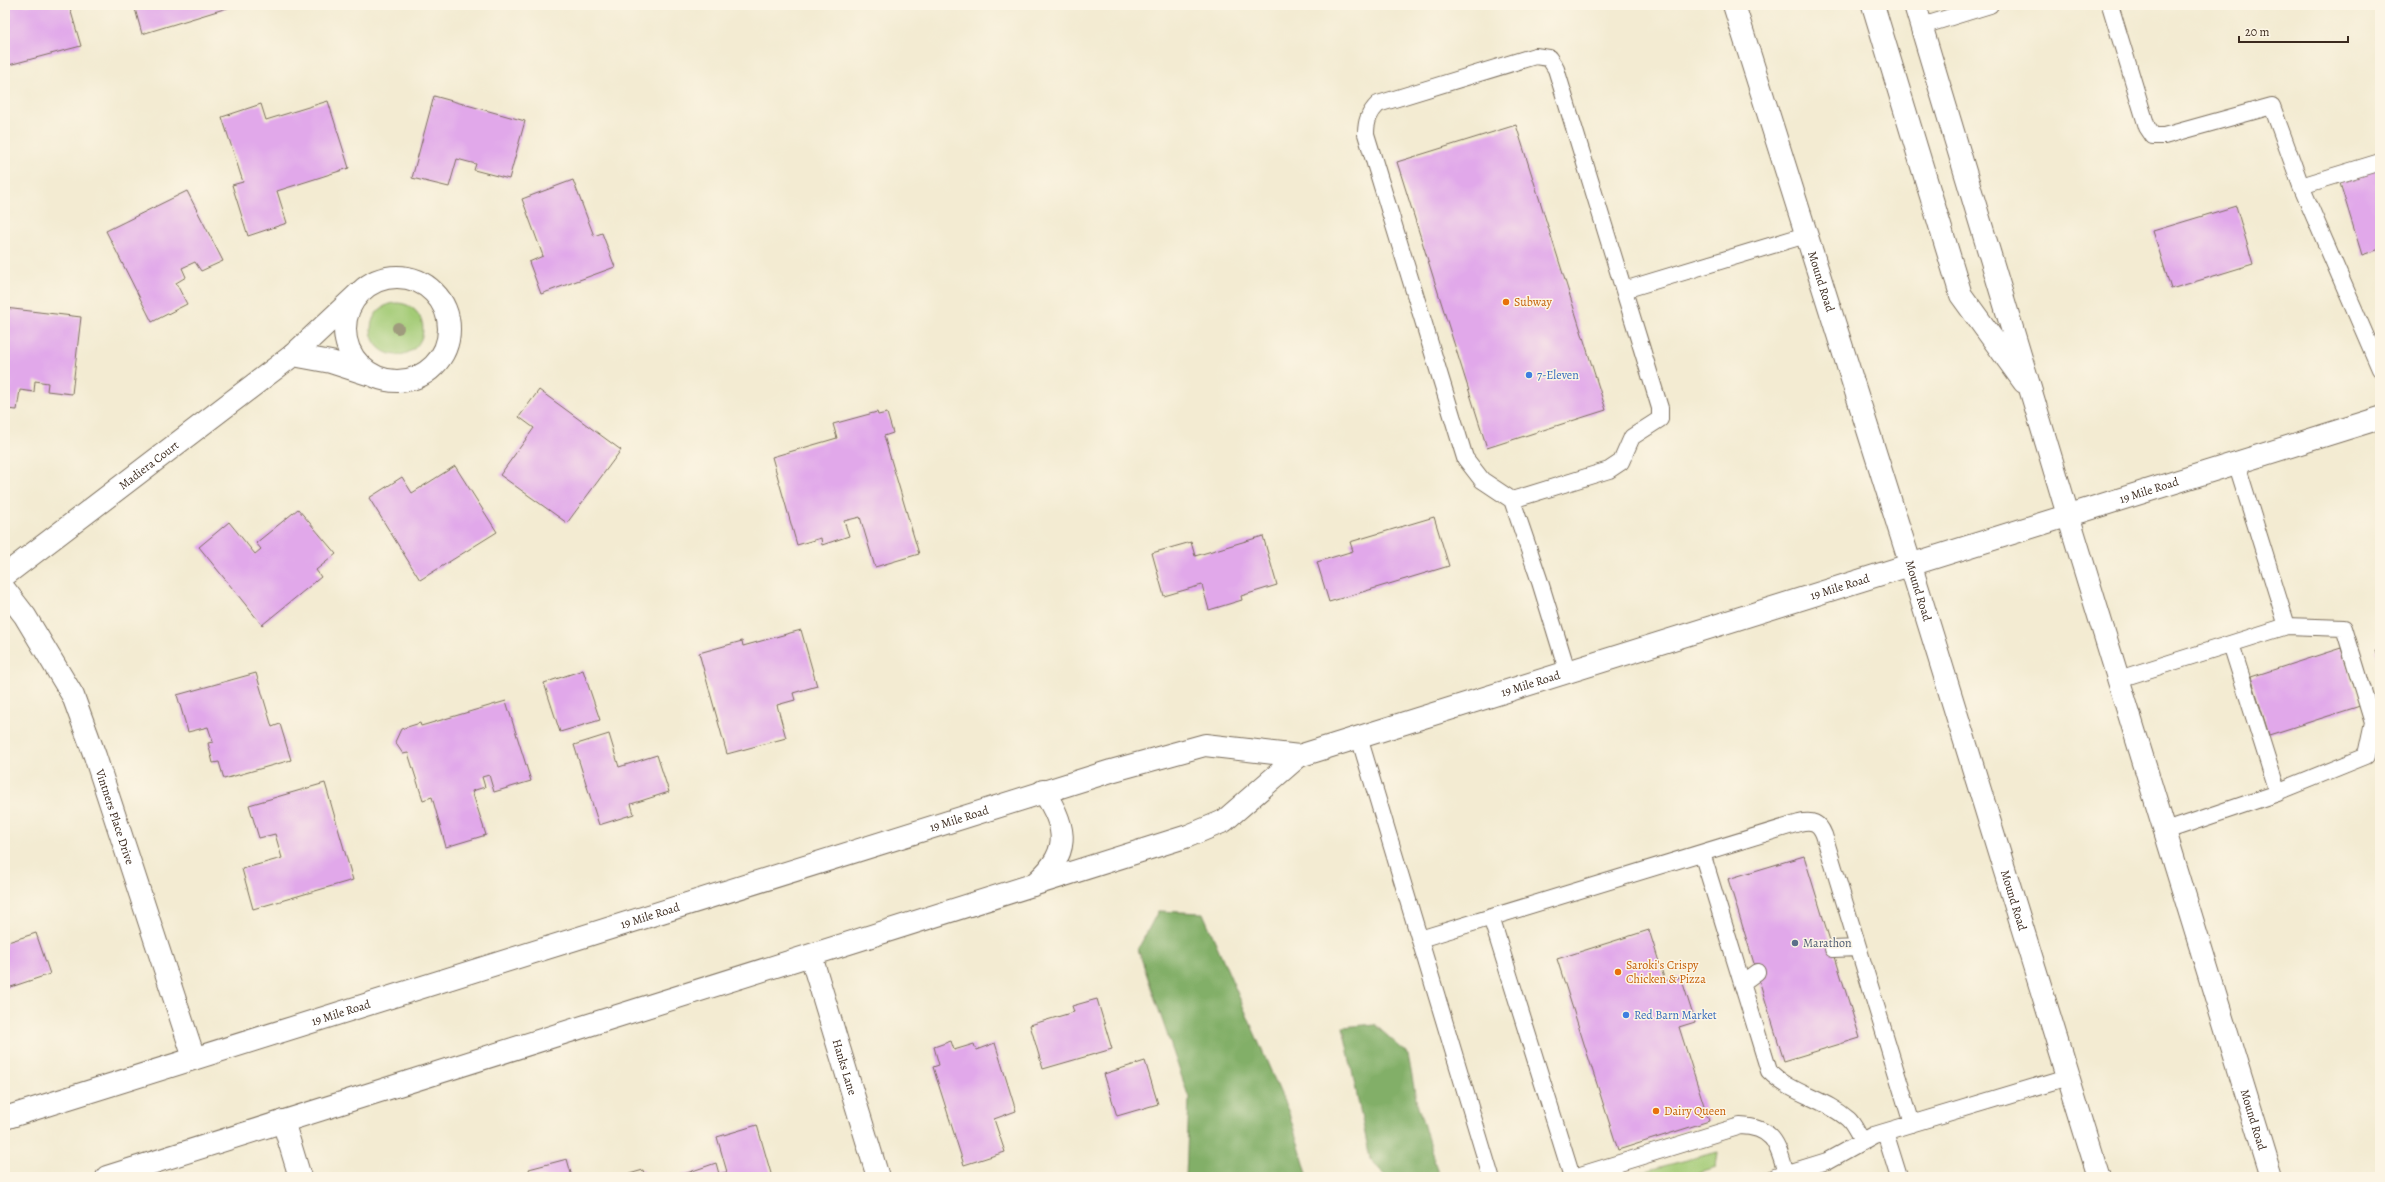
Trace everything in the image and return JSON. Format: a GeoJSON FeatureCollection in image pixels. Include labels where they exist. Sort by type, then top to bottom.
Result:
{"type":"FeatureCollection","features":[{"type":"Feature","properties":{"kind":"main road","name":"Mound Road"},"geometry":{"type":"LineString","coordinates":[[1734,5],[1910,563],[2099,1177]]}},
{"type":"Feature","properties":{"kind":"main road"},"geometry":{"type":"LineString","coordinates":[[1873,5],[1961,295],[2034,396]]}},
{"type":"Feature","properties":{"kind":"main road","name":"Mound Road"},"geometry":{"type":"LineString","coordinates":[[1915,5],[2034,396],[2068,515],[2272,1177]]}},
{"type":"Feature","properties":{"kind":"main road","name":"Madiera Court"},"geometry":{"type":"LineString","coordinates":[[5,574],[293,356],[359,293],[372,283],[388,278],[405,277],[421,282],[435,293],[445,308],[449,325],[448,343],[440,359],[427,371],[411,379],[393,381],[331,362],[293,356]]}},
{"type":"Feature","properties":{"kind":"main road","name":"Madiera Court"},"geometry":{"type":"LineString","coordinates":[[359,293],[350,306],[346,323],[346,339],[351,354],[362,367],[376,376]]}},
{"type":"Feature","properties":{"kind":"main road","name":"19 Mile Road"},"geometry":{"type":"LineString","coordinates":[[107,1177],[1139,852],[1224,821],[1299,756],[1567,670],[2380,418]]}},
{"type":"Feature","properties":{"kind":"main road","name":"Vintners Place Drive"},"geometry":{"type":"LineString","coordinates":[[5,590],[25,616],[73,696],[96,756],[194,1058]]}},
{"type":"Feature","properties":{"kind":"main road","name":"19 Mile Road"},"geometry":{"type":"LineString","coordinates":[[5,1118],[1043,792],[1205,745],[1299,756]]}},
{"type":"Feature","properties":{"kind":"main road"},"geometry":{"type":"LineString","coordinates":[[1030,887],[1049,872],[1057,857],[1062,839],[1056,812],[1043,792]]}},
{"type":"Feature","properties":{"kind":"main road","name":"Hanks Lane"},"geometry":{"type":"LineString","coordinates":[[811,956],[878,1177]]}},
{"type":"Feature","properties":{"kind":"main road"},"geometry":{"type":"LineString","coordinates":[[283,1121],[300,1177]]}},
{"type":"Feature","properties":{"kind":"main road"},"geometry":{"type":"LineString","coordinates":[[2085,1133],[2112,1177]]}},
{"type":"Feature","properties":{"kind":"lane"},"geometry":{"type":"LineString","coordinates":[[1922,26],[1990,5]]}},
{"type":"Feature","properties":{"kind":"lane"},"geometry":{"type":"LineString","coordinates":[[2110,5],[2147,127],[2153,136],[2164,136],[2272,106],[2301,186],[2380,369]]}},
{"type":"Feature","properties":{"kind":"lane"},"geometry":{"type":"LineString","coordinates":[[1512,500],[1609,470],[1621,462],[1632,437],[1660,419],[1660,408],[1556,69],[1549,58],[1535,56],[1378,104],[1370,112],[1366,122],[1366,134],[1464,458],[1482,480],[1512,500],[1540,582],[1567,670]]}},
{"type":"Feature","properties":{"kind":"lane"},"geometry":{"type":"LineString","coordinates":[[2301,186],[2380,162]]}},
{"type":"Feature","properties":{"kind":"lane"},"geometry":{"type":"LineString","coordinates":[[1624,290],[1806,235]]}},
{"type":"Feature","properties":{"kind":"lane"},"geometry":{"type":"LineString","coordinates":[[2236,462],[2287,626]]}},
{"type":"Feature","properties":{"kind":"lane"},"geometry":{"type":"LineString","coordinates":[[2119,679],[2287,626],[2344,628],[2373,722],[2366,756],[2277,792],[2166,832]]}},
{"type":"Feature","properties":{"kind":"lane"},"geometry":{"type":"LineString","coordinates":[[2231,644],[2277,792]]}},
{"type":"Feature","properties":{"kind":"lane"},"geometry":{"type":"LineString","coordinates":[[1359,737],[1492,1177]]}},
{"type":"Feature","properties":{"kind":"lane"},"geometry":{"type":"LineString","coordinates":[[1420,939],[1799,823],[1808,821],[1816,823],[1821,828],[1824,835],[1912,1124]]}},
{"type":"Feature","properties":{"kind":"lane"},"geometry":{"type":"LineString","coordinates":[[1702,852],[1769,1071],[1781,1083],[1831,1106],[1849,1120],[1863,1142]]}},
{"type":"Feature","properties":{"kind":"lane"},"geometry":{"type":"LineString","coordinates":[[1491,917],[1573,1177],[1740,1126],[1756,1126],[1767,1133],[1777,1147],[1782,1176],[1827,1161],[1874,1135],[2068,1077]]}},
{"type":"Feature","properties":{"kind":"lane"},"geometry":{"type":"LineString","coordinates":[[1833,949],[1858,948]]}},
{"type":"Feature","properties":{"kind":"lane"},"geometry":{"type":"LineString","coordinates":[[1742,983],[1757,972]]}},
{"type":"Feature","properties":{"kind":"lane"},"geometry":{"type":"LineString","coordinates":[[1885,1132],[1899,1177]]}},
{"type":"Feature","properties":{"kind":"green space"},"geometry":{"type":"Polygon","coordinates":[[[397,303],[407,305],[415,311],[421,319],[423,329],[421,339],[415,347],[407,353],[397,355],[387,353],[379,347],[373,339],[371,329],[373,319],[379,311],[387,305],[397,303]]]}},
{"type":"Feature","properties":{"kind":"green space"},"geometry":{"type":"Polygon","coordinates":[[[1158,911],[1203,913],[1289,1113],[1308,1177],[1186,1177],[1189,1098],[1138,949],[1158,911]]]}},
{"type":"Feature","properties":{"kind":"green space"},"geometry":{"type":"Polygon","coordinates":[[[1374,1024],[1408,1054],[1416,1099],[1439,1177],[1386,1177],[1370,1158],[1343,1027],[1374,1024]]]}},
{"type":"Feature","properties":{"kind":"green space"},"geometry":{"type":"Polygon","coordinates":[[[1718,1152],[1716,1167],[1684,1177],[1621,1177],[1718,1152]]]}},
{"type":"Feature","properties":{"kind":"building"},"geometry":{"type":"Polygon","coordinates":[[[5,5],[69,5],[81,46],[5,66],[5,5]]]}},
{"type":"Feature","properties":{"kind":"building"},"geometry":{"type":"Polygon","coordinates":[[[134,5],[237,5],[142,34],[134,5]]]}},
{"type":"Feature","properties":{"kind":"building"},"geometry":{"type":"Polygon","coordinates":[[[434,96],[525,121],[509,179],[474,170],[476,164],[457,159],[449,187],[412,178],[434,96]]]}},
{"type":"Feature","properties":{"kind":"building"},"geometry":{"type":"Polygon","coordinates":[[[328,101],[349,168],[277,191],[287,223],[248,236],[232,185],[243,182],[222,117],[261,104],[266,120],[328,101]]]}},
{"type":"Feature","properties":{"kind":"building"},"geometry":{"type":"Polygon","coordinates":[[[1516,125],[1606,410],[1487,448],[1397,162],[1516,125]]]}},
{"type":"Feature","properties":{"kind":"building"},"geometry":{"type":"Polygon","coordinates":[[[2380,168],[2380,249],[2362,255],[2339,180],[2380,168]]]}},
{"type":"Feature","properties":{"kind":"building"},"geometry":{"type":"Polygon","coordinates":[[[573,180],[594,236],[602,233],[615,267],[541,294],[529,262],[543,256],[522,199],[573,180]]]}},
{"type":"Feature","properties":{"kind":"building"},"geometry":{"type":"Polygon","coordinates":[[[187,191],[223,261],[201,271],[195,262],[182,268],[186,277],[176,283],[187,304],[152,322],[106,231],[187,191]]]}},
{"type":"Feature","properties":{"kind":"building"},"geometry":{"type":"Polygon","coordinates":[[[2236,206],[2253,264],[2171,289],[2153,231],[2236,206]]]}},
{"type":"Feature","properties":{"kind":"building"},"geometry":{"type":"Polygon","coordinates":[[[5,308],[81,317],[72,394],[47,391],[48,383],[35,381],[34,392],[20,390],[17,410],[5,409],[5,308]]]}},
{"type":"Feature","properties":{"kind":"building"},"geometry":{"type":"Polygon","coordinates":[[[539,390],[621,450],[567,523],[500,475],[534,428],[519,417],[539,390]]]}},
{"type":"Feature","properties":{"kind":"building"},"geometry":{"type":"Polygon","coordinates":[[[877,412],[878,415],[887,413],[893,433],[884,436],[919,554],[875,567],[860,517],[844,521],[849,536],[822,545],[821,538],[797,545],[772,457],[837,438],[833,424],[877,412]]]}},
{"type":"Feature","properties":{"kind":"building"},"geometry":{"type":"Polygon","coordinates":[[[455,466],[497,532],[420,580],[369,498],[402,477],[412,493],[455,466]]]}},
{"type":"Feature","properties":{"kind":"building"},"geometry":{"type":"Polygon","coordinates":[[[298,509],[336,554],[316,570],[321,577],[262,625],[199,547],[229,522],[255,554],[261,549],[256,543],[298,509]]]}},
{"type":"Feature","properties":{"kind":"building"},"geometry":{"type":"Polygon","coordinates":[[[1434,517],[1449,566],[1329,602],[1317,562],[1353,551],[1350,542],[1434,517]]]}},
{"type":"Feature","properties":{"kind":"building"},"geometry":{"type":"Polygon","coordinates":[[[1263,536],[1277,585],[1241,596],[1242,600],[1209,610],[1202,585],[1164,596],[1152,553],[1191,542],[1195,556],[1263,536]]]}},
{"type":"Feature","properties":{"kind":"building"},"geometry":{"type":"Polygon","coordinates":[[[801,630],[817,686],[793,693],[795,700],[777,705],[786,738],[727,754],[699,653],[742,641],[743,646],[801,630]]]}},
{"type":"Feature","properties":{"kind":"building"},"geometry":{"type":"Polygon","coordinates":[[[2341,648],[2360,706],[2269,735],[2251,677],[2341,648]]]}},
{"type":"Feature","properties":{"kind":"building"},"geometry":{"type":"Polygon","coordinates":[[[2380,649],[2380,665],[2375,651],[2380,649]]]}},
{"type":"Feature","properties":{"kind":"building"},"geometry":{"type":"Polygon","coordinates":[[[583,670],[600,720],[560,732],[544,683],[583,670]]]}},
{"type":"Feature","properties":{"kind":"building"},"geometry":{"type":"Polygon","coordinates":[[[256,673],[272,727],[280,724],[291,760],[224,779],[219,762],[213,763],[208,743],[213,742],[208,727],[188,732],[177,695],[256,673]]]}},
{"type":"Feature","properties":{"kind":"building"},"geometry":{"type":"Polygon","coordinates":[[[506,701],[531,781],[494,792],[489,775],[482,777],[485,787],[472,791],[486,835],[446,847],[432,797],[423,800],[408,753],[403,754],[395,742],[401,729],[420,723],[421,726],[506,701]]]}},
{"type":"Feature","properties":{"kind":"building"},"geometry":{"type":"Polygon","coordinates":[[[609,734],[619,767],[657,755],[669,792],[631,804],[634,814],[599,825],[574,745],[609,734]]]}},
{"type":"Feature","properties":{"kind":"building"},"geometry":{"type":"Polygon","coordinates":[[[325,783],[353,880],[253,909],[242,869],[282,858],[275,834],[259,838],[249,805],[325,783]]]}},
{"type":"Feature","properties":{"kind":"building"},"geometry":{"type":"Polygon","coordinates":[[[1804,856],[1860,1038],[1784,1061],[1728,879],[1804,856]]]}},
{"type":"Feature","properties":{"kind":"building","name":"Red Barn Market"},"geometry":{"type":"Polygon","coordinates":[[[1649,930],[1665,981],[1681,977],[1695,1022],[1679,1027],[1709,1121],[1618,1150],[1557,959],[1649,930]]]}},
{"type":"Feature","properties":{"kind":"building"},"geometry":{"type":"Polygon","coordinates":[[[36,933],[50,974],[5,989],[5,943],[36,933]]]}},
{"type":"Feature","properties":{"kind":"building"},"geometry":{"type":"Polygon","coordinates":[[[1097,999],[1112,1049],[1043,1069],[1030,1025],[1074,1012],[1072,1006],[1097,999]]]}},
{"type":"Feature","properties":{"kind":"building"},"geometry":{"type":"Polygon","coordinates":[[[951,1041],[954,1050],[974,1044],[976,1050],[995,1043],[1016,1111],[994,1119],[1005,1152],[964,1165],[933,1067],[939,1065],[934,1047],[951,1041]]]}},
{"type":"Feature","properties":{"kind":"building"},"geometry":{"type":"Polygon","coordinates":[[[1145,1061],[1158,1104],[1117,1116],[1104,1074],[1145,1061]]]}},
{"type":"Feature","properties":{"kind":"building"},"geometry":{"type":"Polygon","coordinates":[[[757,1125],[772,1177],[675,1177],[716,1163],[719,1174],[727,1172],[717,1137],[757,1125]]]}},
{"type":"Feature","properties":{"kind":"building"},"geometry":{"type":"Polygon","coordinates":[[[567,1159],[572,1177],[531,1177],[529,1169],[567,1159]]]}},
{"type":"Feature","properties":{"kind":"building"},"geometry":{"type":"Polygon","coordinates":[[[643,1170],[645,1177],[619,1177],[643,1170]]]}},
{"type":"Feature","properties":{"kind":"place","name":"Subway"},"geometry":{"type":"Point","coordinates":[1506,302]}},
{"type":"Feature","properties":{"kind":"place","name":"7-Eleven"},"geometry":{"type":"Point","coordinates":[1529,375]}},
{"type":"Feature","properties":{"kind":"place","name":"Marathon"},"geometry":{"type":"Point","coordinates":[1795,943]}},
{"type":"Feature","properties":{"kind":"place","name":"Saroki's Crispy Chicken & Pizza"},"geometry":{"type":"Point","coordinates":[1618,972]}},
{"type":"Feature","properties":{"kind":"place","name":"Red Barn Market"},"geometry":{"type":"Point","coordinates":[1626,1015]}},
{"type":"Feature","properties":{"kind":"place","name":"Dairy Queen"},"geometry":{"type":"Point","coordinates":[1656,1111]}}]}
